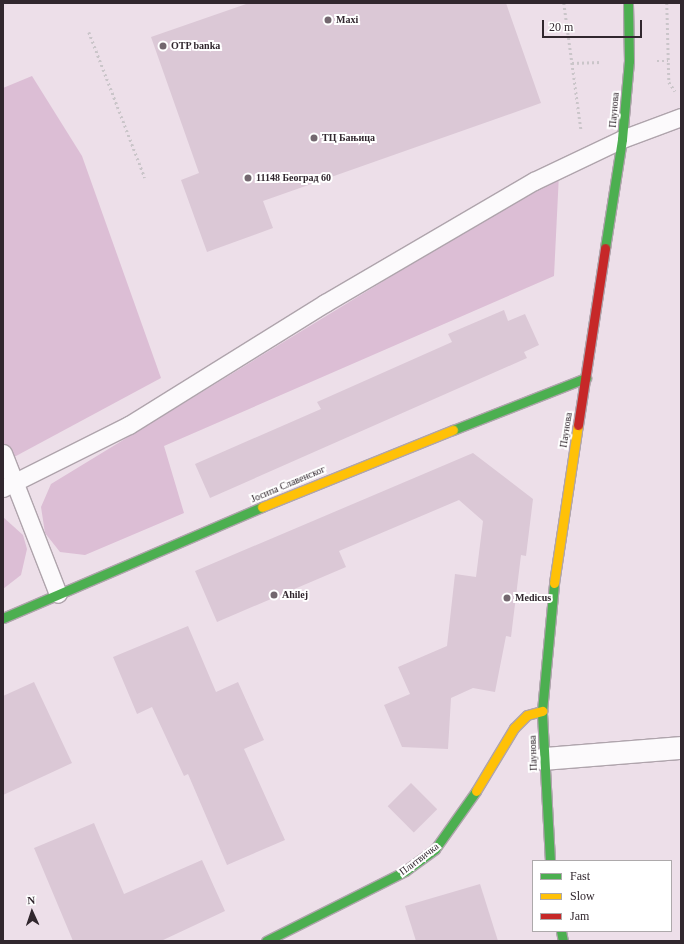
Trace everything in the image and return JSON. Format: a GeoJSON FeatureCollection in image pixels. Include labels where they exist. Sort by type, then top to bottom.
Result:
{"type":"FeatureCollection","features":[{"type":"Feature","properties":{"kind":"street","name":"Паунова"},"geometry":{"type":"LineString","coordinates":[[550,860],[542,711],[555,564],[586,378],[622,139],[629,61],[628,3]]}},
{"type":"Feature","properties":{"kind":"street","name":"Јосипа Славенског"},"geometry":{"type":"LineString","coordinates":[[3,618],[331,478],[586,378]]}},
{"type":"Feature","properties":{"kind":"street","name":"Плитвичка"},"geometry":{"type":"LineString","coordinates":[[266,941],[405,871],[435,849],[465,810],[514,728],[527,716],[542,711]]}},
{"type":"Feature","properties":{"kind":"street"},"geometry":{"type":"LineString","coordinates":[[544,759],[681,748]]}},
{"type":"Feature","properties":{"kind":"lane"},"geometry":{"type":"LineString","coordinates":[[9,485],[129,425],[325,303],[534,180],[622,139],[681,117]]}},
{"type":"Feature","properties":{"kind":"lane"},"geometry":{"type":"LineString","coordinates":[[3,453],[9,485],[58,594]]}},
{"type":"Feature","properties":{"kind":"path"},"geometry":{"type":"LineString","coordinates":[[564,3],[582,136]]}},
{"type":"Feature","properties":{"kind":"path"},"geometry":{"type":"LineString","coordinates":[[667,3],[669,82],[675,91]]}},
{"type":"Feature","properties":{"kind":"path"},"geometry":{"type":"LineString","coordinates":[[89,32],[145,178]]}},
{"type":"Feature","properties":{"kind":"path"},"geometry":{"type":"LineString","coordinates":[[572,64],[604,62]]}},
{"type":"Feature","properties":{"kind":"shaded area"},"geometry":{"type":"Polygon","coordinates":[[[32,76],[82,156],[161,378],[3,463],[3,88],[32,76]]]}},
{"type":"Feature","properties":{"kind":"shaded area"},"geometry":{"type":"Polygon","coordinates":[[[559,174],[554,276],[164,446],[184,513],[85,555],[60,552],[45,533],[41,507],[51,484],[559,174]]]}},
{"type":"Feature","properties":{"kind":"shaded area"},"geometry":{"type":"Polygon","coordinates":[[[3,517],[23,535],[27,549],[21,575],[3,589],[3,517]]]}},
{"type":"Feature","properties":{"kind":"building","name":"ТЦ Бањица"},"geometry":{"type":"Polygon","coordinates":[[[249,3],[506,3],[541,103],[263,201],[273,228],[207,252],[181,180],[199,173],[151,37],[249,3]]]}},
{"type":"Feature","properties":{"kind":"building"},"geometry":{"type":"Polygon","coordinates":[[[504,310],[508,321],[525,314],[539,345],[524,352],[527,358],[210,498],[195,464],[321,409],[317,402],[452,342],[448,334],[504,310]]]}},
{"type":"Feature","properties":{"kind":"building"},"geometry":{"type":"Polygon","coordinates":[[[473,453],[533,499],[526,556],[521,555],[511,637],[506,636],[495,692],[473,688],[451,698],[448,749],[402,747],[384,705],[410,694],[398,667],[447,646],[455,574],[476,577],[483,521],[459,500],[339,551],[346,567],[217,622],[195,571],[473,453]]]}},
{"type":"Feature","properties":{"kind":"building"},"geometry":{"type":"Polygon","coordinates":[[[188,626],[216,692],[238,682],[264,740],[244,749],[285,840],[227,865],[188,774],[184,776],[152,707],[137,714],[113,657],[188,626]]]}},
{"type":"Feature","properties":{"kind":"building"},"geometry":{"type":"Polygon","coordinates":[[[34,682],[72,763],[3,795],[3,696],[34,682]]]}},
{"type":"Feature","properties":{"kind":"building"},"geometry":{"type":"Polygon","coordinates":[[[411,783],[437,809],[414,832],[388,806],[411,783]]]}},
{"type":"Feature","properties":{"kind":"building"},"geometry":{"type":"Polygon","coordinates":[[[94,823],[124,894],[202,860],[225,911],[161,941],[73,941],[34,848],[94,823]]]}},
{"type":"Feature","properties":{"kind":"building"},"geometry":{"type":"Polygon","coordinates":[[[480,884],[498,941],[416,941],[405,906],[480,884]]]}},
{"type":"Feature","properties":{"kind":"traffic: fast"},"geometry":{"type":"LineString","coordinates":[[605,248],[622,139],[629,61],[628,3]]}},
{"type":"Feature","properties":{"kind":"traffic: fast"},"geometry":{"type":"LineString","coordinates":[[453,430],[586,378]]}},
{"type":"Feature","properties":{"kind":"traffic: fast"},"geometry":{"type":"LineString","coordinates":[[3,618],[262,507]]}},
{"type":"Feature","properties":{"kind":"traffic: fast"},"geometry":{"type":"LineString","coordinates":[[550,860],[542,711],[554,583]]}},
{"type":"Feature","properties":{"kind":"traffic: fast"},"geometry":{"type":"LineString","coordinates":[[266,941],[405,871],[435,849],[476,791]]}},
{"type":"Feature","properties":{"kind":"traffic: fast"},"geometry":{"type":"LineString","coordinates":[[561,932],[563,941]]}},
{"type":"Feature","properties":{"kind":"traffic: slow"},"geometry":{"type":"LineString","coordinates":[[554,583],[578,425]]}},
{"type":"Feature","properties":{"kind":"traffic: slow"},"geometry":{"type":"LineString","coordinates":[[262,507],[453,430]]}},
{"type":"Feature","properties":{"kind":"traffic: slow"},"geometry":{"type":"LineString","coordinates":[[476,791],[514,728],[527,715],[542,711]]}},
{"type":"Feature","properties":{"kind":"traffic: jam"},"geometry":{"type":"LineString","coordinates":[[578,425],[605,248]]}},
{"type":"Feature","properties":{"kind":"place","name":"Maxi"},"geometry":{"type":"Point","coordinates":[328,20]}},
{"type":"Feature","properties":{"kind":"place","name":"OTP banka"},"geometry":{"type":"Point","coordinates":[163,46]}},
{"type":"Feature","properties":{"kind":"place","name":"ТЦ Бањица"},"geometry":{"type":"Point","coordinates":[314,138]}},
{"type":"Feature","properties":{"kind":"place","name":"11148 Београд 60"},"geometry":{"type":"Point","coordinates":[248,178]}},
{"type":"Feature","properties":{"kind":"place","name":"Ahilej"},"geometry":{"type":"Point","coordinates":[274,595]}},
{"type":"Feature","properties":{"kind":"place","name":"Medicus"},"geometry":{"type":"Point","coordinates":[507,598]}}]}
